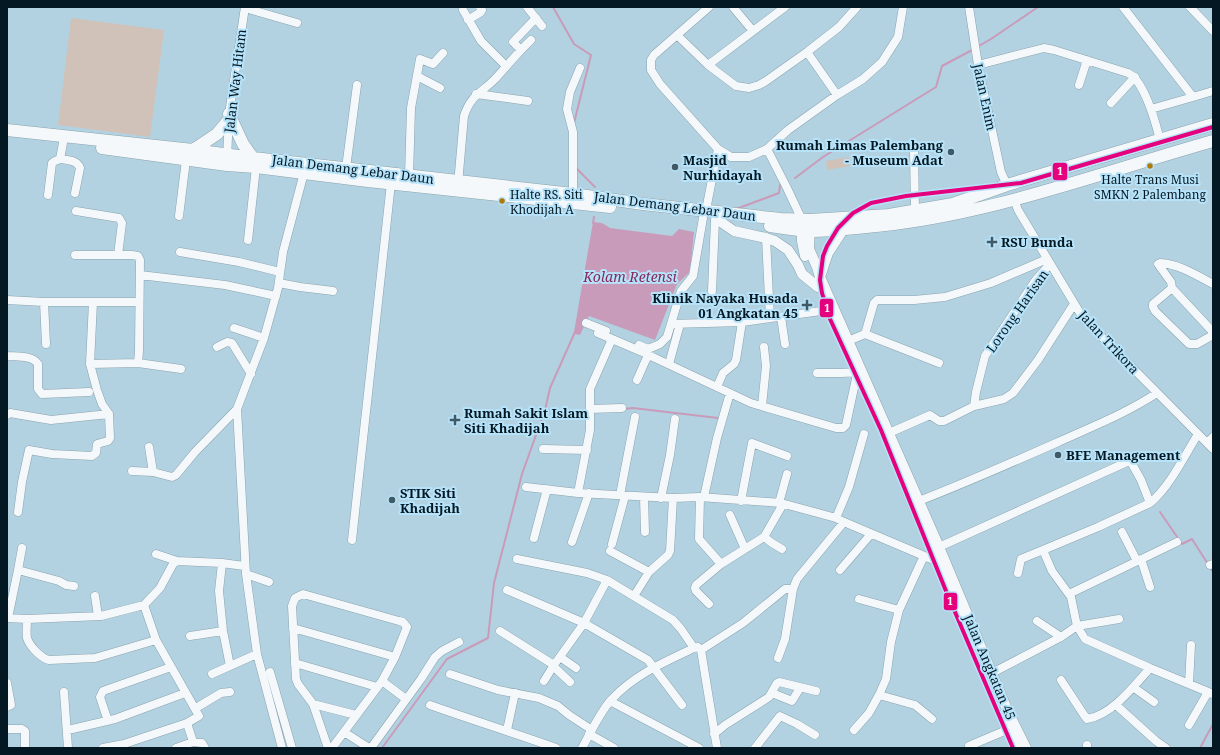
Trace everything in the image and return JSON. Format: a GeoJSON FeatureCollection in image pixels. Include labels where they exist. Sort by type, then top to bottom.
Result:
{"type":"FeatureCollection","features":[{"type":"Feature","properties":{"kind":"highway"},"geometry":{"type":"LineString","coordinates":[[193,150],[217,134],[228,117],[255,162]]}},
{"type":"Feature","properties":{"kind":"highway","name":"Jalan Demang Lebar Daun"},"geometry":{"type":"LineString","coordinates":[[7,137],[186,160],[227,159],[255,162],[305,168],[391,183],[573,194],[704,214],[716,220],[806,225],[953,204],[1007,185],[1213,124]]}},
{"type":"Feature","properties":{"kind":"highway","name":"Jalan Demang Lebar Daun"},"geometry":{"type":"LineString","coordinates":[[7,130],[193,150],[227,159]]}},
{"type":"Feature","properties":{"kind":"highway"},"geometry":{"type":"LineString","coordinates":[[1180,135],[1184,149]]}},
{"type":"Feature","properties":{"kind":"highway","name":"Jalan Demang Lebar Daun"},"geometry":{"type":"LineString","coordinates":[[305,168],[346,168],[410,176],[457,186],[843,230],[895,225],[950,215],[1014,199],[1213,141]]}},
{"type":"Feature","properties":{"kind":"main road"},"geometry":{"type":"LineString","coordinates":[[716,220],[734,231],[775,241],[788,250],[798,264],[802,274],[818,287]]}},
{"type":"Feature","properties":{"kind":"main road","name":"Jalan Angkatan 45"},"geometry":{"type":"LineString","coordinates":[[806,225],[809,249],[820,277],[939,547],[1008,712],[1026,748]]}},
{"type":"Feature","properties":{"kind":"main road","name":"Jalan Angkatan 45"},"geometry":{"type":"LineString","coordinates":[[806,225],[802,241],[804,254],[1017,748]]}},
{"type":"Feature","properties":{"kind":"main road"},"geometry":{"type":"LineString","coordinates":[[820,277],[828,253],[843,230]]}},
{"type":"Feature","properties":{"kind":"street"},"geometry":{"type":"LineString","coordinates":[[245,7],[297,23]]}},
{"type":"Feature","properties":{"kind":"street","name":"Jalan Way Hitam"},"geometry":{"type":"LineString","coordinates":[[227,159],[228,117],[245,7]]}},
{"type":"Feature","properties":{"kind":"street"},"geometry":{"type":"LineString","coordinates":[[468,20],[481,12],[482,10],[480,7]]}},
{"type":"Feature","properties":{"kind":"street"},"geometry":{"type":"LineString","coordinates":[[527,7],[542,26]]}},
{"type":"Feature","properties":{"kind":"street"},"geometry":{"type":"LineString","coordinates":[[709,7],[654,55],[651,60],[651,70],[660,84],[718,149],[731,157],[749,157],[767,149],[788,130],[863,78],[882,62],[898,37],[903,7]]}},
{"type":"Feature","properties":{"kind":"street"},"geometry":{"type":"LineString","coordinates":[[733,7],[753,31]]}},
{"type":"Feature","properties":{"kind":"street"},"geometry":{"type":"LineString","coordinates":[[708,66],[785,7]]}},
{"type":"Feature","properties":{"kind":"street"},"geometry":{"type":"LineString","coordinates":[[677,35],[708,66],[736,86],[749,88],[766,81],[807,52],[839,27],[857,7]]}},
{"type":"Feature","properties":{"kind":"street","name":"Jalan Enim"},"geometry":{"type":"LineString","coordinates":[[969,7],[978,65],[1001,172],[1007,185]]}},
{"type":"Feature","properties":{"kind":"street"},"geometry":{"type":"LineString","coordinates":[[1122,7],[1193,97]]}},
{"type":"Feature","properties":{"kind":"street"},"geometry":{"type":"LineString","coordinates":[[1190,7],[1213,31]]}},
{"type":"Feature","properties":{"kind":"street"},"geometry":{"type":"LineString","coordinates":[[463,10],[480,41],[506,66]]}},
{"type":"Feature","properties":{"kind":"street"},"geometry":{"type":"LineString","coordinates":[[521,50],[513,43],[514,40],[536,18]]}},
{"type":"Feature","properties":{"kind":"street"},"geometry":{"type":"LineString","coordinates":[[457,186],[464,116],[469,103],[476,94],[495,78],[531,40]]}},
{"type":"Feature","properties":{"kind":"street"},"geometry":{"type":"LineString","coordinates":[[978,65],[1044,48],[1128,72],[1135,77],[1151,109],[1160,140]]}},
{"type":"Feature","properties":{"kind":"street"},"geometry":{"type":"LineString","coordinates":[[807,52],[837,95]]}},
{"type":"Feature","properties":{"kind":"street"},"geometry":{"type":"LineString","coordinates":[[410,176],[411,108],[420,59],[433,64],[443,53]]}},
{"type":"Feature","properties":{"kind":"street"},"geometry":{"type":"LineString","coordinates":[[1078,85],[1087,60]]}},
{"type":"Feature","properties":{"kind":"street"},"geometry":{"type":"LineString","coordinates":[[573,194],[573,132],[567,109],[570,92],[580,68]]}},
{"type":"Feature","properties":{"kind":"street"},"geometry":{"type":"LineString","coordinates":[[417,76],[440,88]]}},
{"type":"Feature","properties":{"kind":"street"},"geometry":{"type":"LineString","coordinates":[[1111,103],[1135,77]]}},
{"type":"Feature","properties":{"kind":"street"},"geometry":{"type":"LineString","coordinates":[[346,168],[357,85]]}},
{"type":"Feature","properties":{"kind":"street"},"geometry":{"type":"LineString","coordinates":[[1151,109],[1213,91]]}},
{"type":"Feature","properties":{"kind":"street"},"geometry":{"type":"LineString","coordinates":[[476,94],[528,101]]}},
{"type":"Feature","properties":{"kind":"street"},"geometry":{"type":"LineString","coordinates":[[60,159],[63,143]]}},
{"type":"Feature","properties":{"kind":"street"},"geometry":{"type":"LineString","coordinates":[[586,323],[648,349],[664,341],[667,337],[681,291],[693,276],[718,149]]}},
{"type":"Feature","properties":{"kind":"street"},"geometry":{"type":"LineString","coordinates":[[767,149],[806,225]]}},
{"type":"Feature","properties":{"kind":"street"},"geometry":{"type":"LineString","coordinates":[[914,150],[915,210]]}},
{"type":"Feature","properties":{"kind":"street"},"geometry":{"type":"LineString","coordinates":[[48,195],[52,163],[60,159],[76,162],[79,165],[80,168],[75,193]]}},
{"type":"Feature","properties":{"kind":"street"},"geometry":{"type":"LineString","coordinates":[[179,216],[186,160]]}},
{"type":"Feature","properties":{"kind":"street"},"geometry":{"type":"LineString","coordinates":[[248,240],[255,162]]}},
{"type":"Feature","properties":{"kind":"street"},"geometry":{"type":"LineString","coordinates":[[132,471],[153,472],[172,477],[176,475],[195,452],[237,409],[264,338],[276,296],[283,252],[305,168]]}},
{"type":"Feature","properties":{"kind":"street"},"geometry":{"type":"LineString","coordinates":[[352,540],[391,183]]}},
{"type":"Feature","properties":{"kind":"street","name":"Jalan Trikora"},"geometry":{"type":"LineString","coordinates":[[1014,199],[1018,210],[1083,318],[1198,434],[1211,443]]}},
{"type":"Feature","properties":{"kind":"street"},"geometry":{"type":"LineString","coordinates":[[76,211],[120,219],[122,223],[118,255]]}},
{"type":"Feature","properties":{"kind":"street"},"geometry":{"type":"LineString","coordinates":[[712,290],[716,220]]}},
{"type":"Feature","properties":{"kind":"street"},"geometry":{"type":"LineString","coordinates":[[766,238],[770,318]]}},
{"type":"Feature","properties":{"kind":"street"},"geometry":{"type":"LineString","coordinates":[[180,252],[239,262],[280,272]]}},
{"type":"Feature","properties":{"kind":"street"},"geometry":{"type":"LineString","coordinates":[[75,255],[138,256],[140,260],[138,363]]}},
{"type":"Feature","properties":{"kind":"street"},"geometry":{"type":"LineString","coordinates":[[865,334],[874,303],[877,300],[914,300],[945,297],[991,283],[1049,262]]}},
{"type":"Feature","properties":{"kind":"street","name":"Lorong Harisan"},"geometry":{"type":"LineString","coordinates":[[974,406],[985,356],[1049,262]]}},
{"type":"Feature","properties":{"kind":"street"},"geometry":{"type":"LineString","coordinates":[[1213,284],[1189,271],[1170,264],[1159,263],[1159,267],[1171,282],[1172,288],[1213,332]]}},
{"type":"Feature","properties":{"kind":"street"},"geometry":{"type":"LineString","coordinates":[[140,275],[225,285],[276,296]]}},
{"type":"Feature","properties":{"kind":"street"},"geometry":{"type":"LineString","coordinates":[[279,283],[315,290],[333,291]]}},
{"type":"Feature","properties":{"kind":"street"},"geometry":{"type":"LineString","coordinates":[[1172,288],[1153,304],[1152,307],[1155,311],[1189,344],[1197,344],[1213,335]]}},
{"type":"Feature","properties":{"kind":"street"},"geometry":{"type":"LineString","coordinates":[[7,300],[44,302],[139,302]]}},
{"type":"Feature","properties":{"kind":"street"},"geometry":{"type":"LineString","coordinates":[[44,302],[46,344]]}},
{"type":"Feature","properties":{"kind":"street"},"geometry":{"type":"LineString","coordinates":[[18,512],[22,482],[29,450],[52,454],[93,455],[96,453],[97,444],[108,441],[110,438],[109,414],[102,404],[90,364],[93,302]]}},
{"type":"Feature","properties":{"kind":"street"},"geometry":{"type":"LineString","coordinates":[[889,433],[930,415],[939,421],[944,421],[974,406],[1004,399],[1013,393],[1038,360],[1074,304]]}},
{"type":"Feature","properties":{"kind":"street"},"geometry":{"type":"LineString","coordinates":[[671,324],[742,322],[828,310]]}},
{"type":"Feature","properties":{"kind":"street"},"geometry":{"type":"LineString","coordinates":[[781,317],[785,344]]}},
{"type":"Feature","properties":{"kind":"street"},"geometry":{"type":"LineString","coordinates":[[717,387],[723,373],[734,364],[736,360],[742,322]]}},
{"type":"Feature","properties":{"kind":"street"},"geometry":{"type":"LineString","coordinates":[[669,364],[680,324]]}},
{"type":"Feature","properties":{"kind":"street"},"geometry":{"type":"LineString","coordinates":[[234,328],[264,338]]}},
{"type":"Feature","properties":{"kind":"street"},"geometry":{"type":"LineString","coordinates":[[598,333],[648,354],[750,403],[836,428],[843,428],[846,425],[856,373],[816,373]]}},
{"type":"Feature","properties":{"kind":"street"},"geometry":{"type":"LineString","coordinates":[[848,341],[865,334],[939,363]]}},
{"type":"Feature","properties":{"kind":"street"},"geometry":{"type":"LineString","coordinates":[[578,493],[590,430],[590,389],[612,339]]}},
{"type":"Feature","properties":{"kind":"street"},"geometry":{"type":"LineString","coordinates":[[217,347],[227,342],[232,343],[251,374]]}},
{"type":"Feature","properties":{"kind":"street"},"geometry":{"type":"LineString","coordinates":[[762,406],[766,366],[764,347]]}},
{"type":"Feature","properties":{"kind":"street"},"geometry":{"type":"LineString","coordinates":[[637,380],[648,354]]}},
{"type":"Feature","properties":{"kind":"street"},"geometry":{"type":"LineString","coordinates":[[7,356],[31,358],[37,362],[38,389],[42,394],[89,392]]}},
{"type":"Feature","properties":{"kind":"street"},"geometry":{"type":"LineString","coordinates":[[90,364],[138,363],[181,369]]}},
{"type":"Feature","properties":{"kind":"street"},"geometry":{"type":"LineString","coordinates":[[721,564],[699,539],[702,497],[730,393]]}},
{"type":"Feature","properties":{"kind":"street"},"geometry":{"type":"LineString","coordinates":[[919,502],[1110,420],[1139,405],[1157,393]]}},
{"type":"Feature","properties":{"kind":"street"},"geometry":{"type":"LineString","coordinates":[[590,410],[622,408]]}},
{"type":"Feature","properties":{"kind":"street"},"geometry":{"type":"LineString","coordinates":[[237,409],[245,570],[257,654],[282,748]]}},
{"type":"Feature","properties":{"kind":"street"},"geometry":{"type":"LineString","coordinates":[[7,414],[10,413],[51,420],[109,414]]}},
{"type":"Feature","properties":{"kind":"street"},"geometry":{"type":"LineString","coordinates":[[635,417],[623,495],[611,548],[649,572]]}},
{"type":"Feature","properties":{"kind":"street"},"geometry":{"type":"LineString","coordinates":[[662,498],[675,419]]}},
{"type":"Feature","properties":{"kind":"street"},"geometry":{"type":"LineString","coordinates":[[836,518],[849,487],[864,434]]}},
{"type":"Feature","properties":{"kind":"street"},"geometry":{"type":"LineString","coordinates":[[1018,574],[1021,559],[1098,527],[1150,503],[1158,496],[1198,434]]}},
{"type":"Feature","properties":{"kind":"street"},"geometry":{"type":"LineString","coordinates":[[741,501],[752,443],[787,456]]}},
{"type":"Feature","properties":{"kind":"street"},"geometry":{"type":"LineString","coordinates":[[149,447],[153,472]]}},
{"type":"Feature","properties":{"kind":"street"},"geometry":{"type":"LineString","coordinates":[[543,449],[587,450]]}},
{"type":"Feature","properties":{"kind":"street"},"geometry":{"type":"LineString","coordinates":[[939,547],[1128,462],[1133,464],[1150,503]]}},
{"type":"Feature","properties":{"kind":"street"},"geometry":{"type":"LineString","coordinates":[[709,604],[696,591],[696,585],[721,564],[764,537],[781,504],[787,474]]}},
{"type":"Feature","properties":{"kind":"street"},"geometry":{"type":"LineString","coordinates":[[526,487],[589,494],[662,498],[702,497],[781,504],[836,518],[936,561]]}},
{"type":"Feature","properties":{"kind":"street"},"geometry":{"type":"LineString","coordinates":[[534,538],[547,489]]}},
{"type":"Feature","properties":{"kind":"street"},"geometry":{"type":"LineString","coordinates":[[572,542],[589,494]]}},
{"type":"Feature","properties":{"kind":"street"},"geometry":{"type":"LineString","coordinates":[[644,497],[645,532]]}},
{"type":"Feature","properties":{"kind":"street"},"geometry":{"type":"LineString","coordinates":[[634,596],[649,572],[668,555],[670,551],[673,498]]}},
{"type":"Feature","properties":{"kind":"street"},"geometry":{"type":"LineString","coordinates":[[730,515],[745,548]]}},
{"type":"Feature","properties":{"kind":"street"},"geometry":{"type":"LineString","coordinates":[[778,658],[785,639],[792,589],[797,579],[844,522]]}},
{"type":"Feature","properties":{"kind":"street"},"geometry":{"type":"LineString","coordinates":[[1122,532],[1139,560],[1150,587]]}},
{"type":"Feature","properties":{"kind":"street"},"geometry":{"type":"LineString","coordinates":[[840,570],[871,534]]}},
{"type":"Feature","properties":{"kind":"street"},"geometry":{"type":"LineString","coordinates":[[764,537],[782,549]]}},
{"type":"Feature","properties":{"kind":"street"},"geometry":{"type":"LineString","coordinates":[[1069,594],[1177,542]]}},
{"type":"Feature","properties":{"kind":"street"},"geometry":{"type":"LineString","coordinates":[[22,548],[7,618],[27,619],[98,616],[113,614],[144,605],[160,588],[173,564],[177,561]]}},
{"type":"Feature","properties":{"kind":"street"},"geometry":{"type":"LineString","coordinates":[[1043,550],[1052,571],[1069,594],[1077,626],[1085,639],[1210,693],[1189,725]]}},
{"type":"Feature","properties":{"kind":"street"},"geometry":{"type":"LineString","coordinates":[[156,554],[177,561],[222,562],[245,570],[269,582]]}},
{"type":"Feature","properties":{"kind":"street"},"geometry":{"type":"LineString","coordinates":[[854,730],[869,713],[886,679],[891,642],[899,610],[924,556]]}},
{"type":"Feature","properties":{"kind":"street"},"geometry":{"type":"LineString","coordinates":[[517,559],[587,573],[607,580],[673,620],[697,649],[716,747]]}},
{"type":"Feature","properties":{"kind":"street"},"geometry":{"type":"LineString","coordinates":[[222,562],[219,591],[223,631],[230,666]]}},
{"type":"Feature","properties":{"kind":"street"},"geometry":{"type":"LineString","coordinates":[[18,570],[59,581],[66,585],[74,586]]}},
{"type":"Feature","properties":{"kind":"street"},"geometry":{"type":"LineString","coordinates":[[544,681],[584,623],[607,580]]}},
{"type":"Feature","properties":{"kind":"street"},"geometry":{"type":"LineString","coordinates":[[582,748],[590,732],[610,701],[639,676],[653,667],[697,649],[751,617],[785,589],[792,589]]}},
{"type":"Feature","properties":{"kind":"street"},"geometry":{"type":"LineString","coordinates":[[507,590],[584,623],[648,660],[682,705]]}},
{"type":"Feature","properties":{"kind":"street"},"geometry":{"type":"LineString","coordinates":[[328,748],[314,704],[298,684],[296,679],[292,606],[293,601],[298,595],[307,594],[403,622],[407,627],[395,657],[380,684],[332,748]]}},
{"type":"Feature","properties":{"kind":"street"},"geometry":{"type":"LineString","coordinates":[[95,596],[98,616]]}},
{"type":"Feature","properties":{"kind":"street"},"geometry":{"type":"LineString","coordinates":[[859,599],[899,610]]}},
{"type":"Feature","properties":{"kind":"street"},"geometry":{"type":"LineString","coordinates":[[103,748],[124,744],[187,723],[198,717],[199,714],[185,693],[156,640],[144,605]]}},
{"type":"Feature","properties":{"kind":"street"},"geometry":{"type":"LineString","coordinates":[[27,619],[27,638],[39,655],[44,659],[49,660],[95,658],[156,640]]}},
{"type":"Feature","properties":{"kind":"street"},"geometry":{"type":"LineString","coordinates":[[992,673],[1061,637],[1077,626],[1119,619]]}},
{"type":"Feature","properties":{"kind":"street"},"geometry":{"type":"LineString","coordinates":[[1037,621],[1061,637]]}},
{"type":"Feature","properties":{"kind":"street"},"geometry":{"type":"LineString","coordinates":[[293,628],[395,657]]}},
{"type":"Feature","properties":{"kind":"street"},"geometry":{"type":"LineString","coordinates":[[190,636],[223,631]]}},
{"type":"Feature","properties":{"kind":"street"},"geometry":{"type":"LineString","coordinates":[[500,631],[554,666],[570,682]]}},
{"type":"Feature","properties":{"kind":"street"},"geometry":{"type":"LineString","coordinates":[[344,732],[370,748],[422,680],[435,657],[459,642]]}},
{"type":"Feature","properties":{"kind":"street"},"geometry":{"type":"LineString","coordinates":[[1189,684],[1191,645]]}},
{"type":"Feature","properties":{"kind":"street"},"geometry":{"type":"LineString","coordinates":[[212,674],[257,654]]}},
{"type":"Feature","properties":{"kind":"street"},"geometry":{"type":"LineString","coordinates":[[560,657],[576,668]]}},
{"type":"Feature","properties":{"kind":"street"},"geometry":{"type":"LineString","coordinates":[[295,663],[380,684],[406,699]]}},
{"type":"Feature","properties":{"kind":"street"},"geometry":{"type":"LineString","coordinates":[[108,721],[100,697],[103,691],[170,667]]}},
{"type":"Feature","properties":{"kind":"street"},"geometry":{"type":"LineString","coordinates":[[1061,680],[1087,719],[1092,718],[1116,705],[1150,668]]}},
{"type":"Feature","properties":{"kind":"street"},"geometry":{"type":"LineString","coordinates":[[270,672],[292,748]]}},
{"type":"Feature","properties":{"kind":"street"},"geometry":{"type":"LineString","coordinates":[[450,674],[498,690],[538,698],[558,706],[590,732],[614,748]]}},
{"type":"Feature","properties":{"kind":"street"},"geometry":{"type":"LineString","coordinates":[[714,734],[725,725],[769,697],[779,682],[816,691]]}},
{"type":"Feature","properties":{"kind":"street"},"geometry":{"type":"LineString","coordinates":[[7,683],[11,700],[10,705],[7,707]]}},
{"type":"Feature","properties":{"kind":"street"},"geometry":{"type":"LineString","coordinates":[[1133,687],[1154,702]]}},
{"type":"Feature","properties":{"kind":"street"},"geometry":{"type":"LineString","coordinates":[[772,693],[792,701],[800,688]]}},
{"type":"Feature","properties":{"kind":"street"},"geometry":{"type":"LineString","coordinates":[[64,692],[68,730],[68,748]]}},
{"type":"Feature","properties":{"kind":"street"},"geometry":{"type":"LineString","coordinates":[[196,708],[221,693],[230,692]]}},
{"type":"Feature","properties":{"kind":"street"},"geometry":{"type":"LineString","coordinates":[[68,730],[108,721],[185,693]]}},
{"type":"Feature","properties":{"kind":"street"},"geometry":{"type":"LineString","coordinates":[[507,730],[514,693]]}},
{"type":"Feature","properties":{"kind":"street"},"geometry":{"type":"LineString","coordinates":[[879,695],[915,705],[932,719]]}},
{"type":"Feature","properties":{"kind":"street"},"geometry":{"type":"LineString","coordinates":[[269,699],[277,697]]}},
{"type":"Feature","properties":{"kind":"street"},"geometry":{"type":"LineString","coordinates":[[610,701],[699,748]]}},
{"type":"Feature","properties":{"kind":"street"},"geometry":{"type":"LineString","coordinates":[[314,704],[356,715]]}},
{"type":"Feature","properties":{"kind":"street"},"geometry":{"type":"LineString","coordinates":[[430,705],[473,721],[507,730],[556,748]]}},
{"type":"Feature","properties":{"kind":"street"},"geometry":{"type":"LineString","coordinates":[[1116,705],[1156,741],[1166,748]]}},
{"type":"Feature","properties":{"kind":"street"},"geometry":{"type":"LineString","coordinates":[[755,748],[780,716],[815,735]]}},
{"type":"Feature","properties":{"kind":"street"},"geometry":{"type":"LineString","coordinates":[[187,723],[192,742]]}},
{"type":"Feature","properties":{"kind":"street"},"geometry":{"type":"LineString","coordinates":[[7,730],[22,729],[25,731],[25,748]]}},
{"type":"Feature","properties":{"kind":"street"},"geometry":{"type":"LineString","coordinates":[[969,746],[1009,729]]}},
{"type":"Feature","properties":{"kind":"street"},"geometry":{"type":"LineString","coordinates":[[176,748],[192,742],[202,743],[205,748]]}},
{"type":"Feature","properties":{"kind":"shaded area"},"geometry":{"type":"Polygon","coordinates":[[[71,18],[164,30],[150,137],[58,125],[71,18]]]}},
{"type":"Feature","properties":{"kind":"shaded area"},"geometry":{"type":"Polygon","coordinates":[[[849,157],[851,166],[827,170],[826,161],[849,157]]]}},
{"type":"Feature","properties":{"kind":"water","name":"Kolam Retensi"},"geometry":{"type":"Polygon","coordinates":[[[593,222],[602,223],[610,228],[672,236],[679,229],[694,232],[690,272],[677,284],[655,340],[589,316],[580,335],[575,334],[574,332],[593,222]]]}},
{"type":"Feature","properties":{"kind":"waterway"},"geometry":{"type":"LineString","coordinates":[[553,7],[574,44],[591,55],[574,123]]}},
{"type":"Feature","properties":{"kind":"waterway"},"geometry":{"type":"LineString","coordinates":[[977,47],[1038,7]]}},
{"type":"Feature","properties":{"kind":"waterway"},"geometry":{"type":"LineString","coordinates":[[795,178],[823,157],[936,87],[942,66],[974,49]]}},
{"type":"Feature","properties":{"kind":"waterway"},"geometry":{"type":"LineString","coordinates":[[575,167],[595,187]]}},
{"type":"Feature","properties":{"kind":"waterway"},"geometry":{"type":"LineString","coordinates":[[736,209],[779,193],[780,185]]}},
{"type":"Feature","properties":{"kind":"waterway"},"geometry":{"type":"LineString","coordinates":[[593,223],[594,217]]}},
{"type":"Feature","properties":{"kind":"waterway"},"geometry":{"type":"LineString","coordinates":[[382,748],[447,659],[488,638],[494,583],[522,474],[545,410],[550,388],[575,332]]}},
{"type":"Feature","properties":{"kind":"waterway"},"geometry":{"type":"LineString","coordinates":[[624,409],[633,408],[718,418]]}},
{"type":"Feature","properties":{"kind":"waterway"},"geometry":{"type":"LineString","coordinates":[[545,410],[588,411]]}},
{"type":"Feature","properties":{"kind":"waterway"},"geometry":{"type":"LineString","coordinates":[[1160,512],[1182,544],[1192,539],[1213,572]]}},
{"type":"Feature","properties":{"kind":"waterway"},"geometry":{"type":"LineString","coordinates":[[1200,748],[1213,724]]}},
{"type":"Feature","properties":{"kind":"transit line","name":"1"},"geometry":{"type":"LineString","coordinates":[[1013,748],[946,591],[881,430],[830,319],[822,293],[820,280],[823,256],[838,228],[853,213],[871,203],[906,196],[1021,183],[1213,127]]}},
{"type":"Feature","properties":{"kind":"place","name":"Rumah Limas Palembang - Museum Adat"},"geometry":{"type":"Point","coordinates":[951,152]}},
{"type":"Feature","properties":{"kind":"place","name":"Halte Trans Musi SMKN 2 Palembang"},"geometry":{"type":"Point","coordinates":[1150,166]}},
{"type":"Feature","properties":{"kind":"place","name":"Masjid Nurhidayah"},"geometry":{"type":"Point","coordinates":[675,167]}},
{"type":"Feature","properties":{"kind":"place","name":"Halte RS. Siti Khodijah A"},"geometry":{"type":"Point","coordinates":[502,201]}},
{"type":"Feature","properties":{"kind":"place","name":"RSU Bunda"},"geometry":{"type":"Point","coordinates":[992,242]}},
{"type":"Feature","properties":{"kind":"place","name":"Klinik Nayaka Husada 01 Angkatan 45"},"geometry":{"type":"Point","coordinates":[807,305]}},
{"type":"Feature","properties":{"kind":"place","name":"Rumah Sakit Islam Siti Khadijah"},"geometry":{"type":"Point","coordinates":[455,420]}},
{"type":"Feature","properties":{"kind":"place","name":"BFE Management"},"geometry":{"type":"Point","coordinates":[1058,455]}},
{"type":"Feature","properties":{"kind":"place","name":"STIK Siti Khadijah"},"geometry":{"type":"Point","coordinates":[392,500]}}]}
